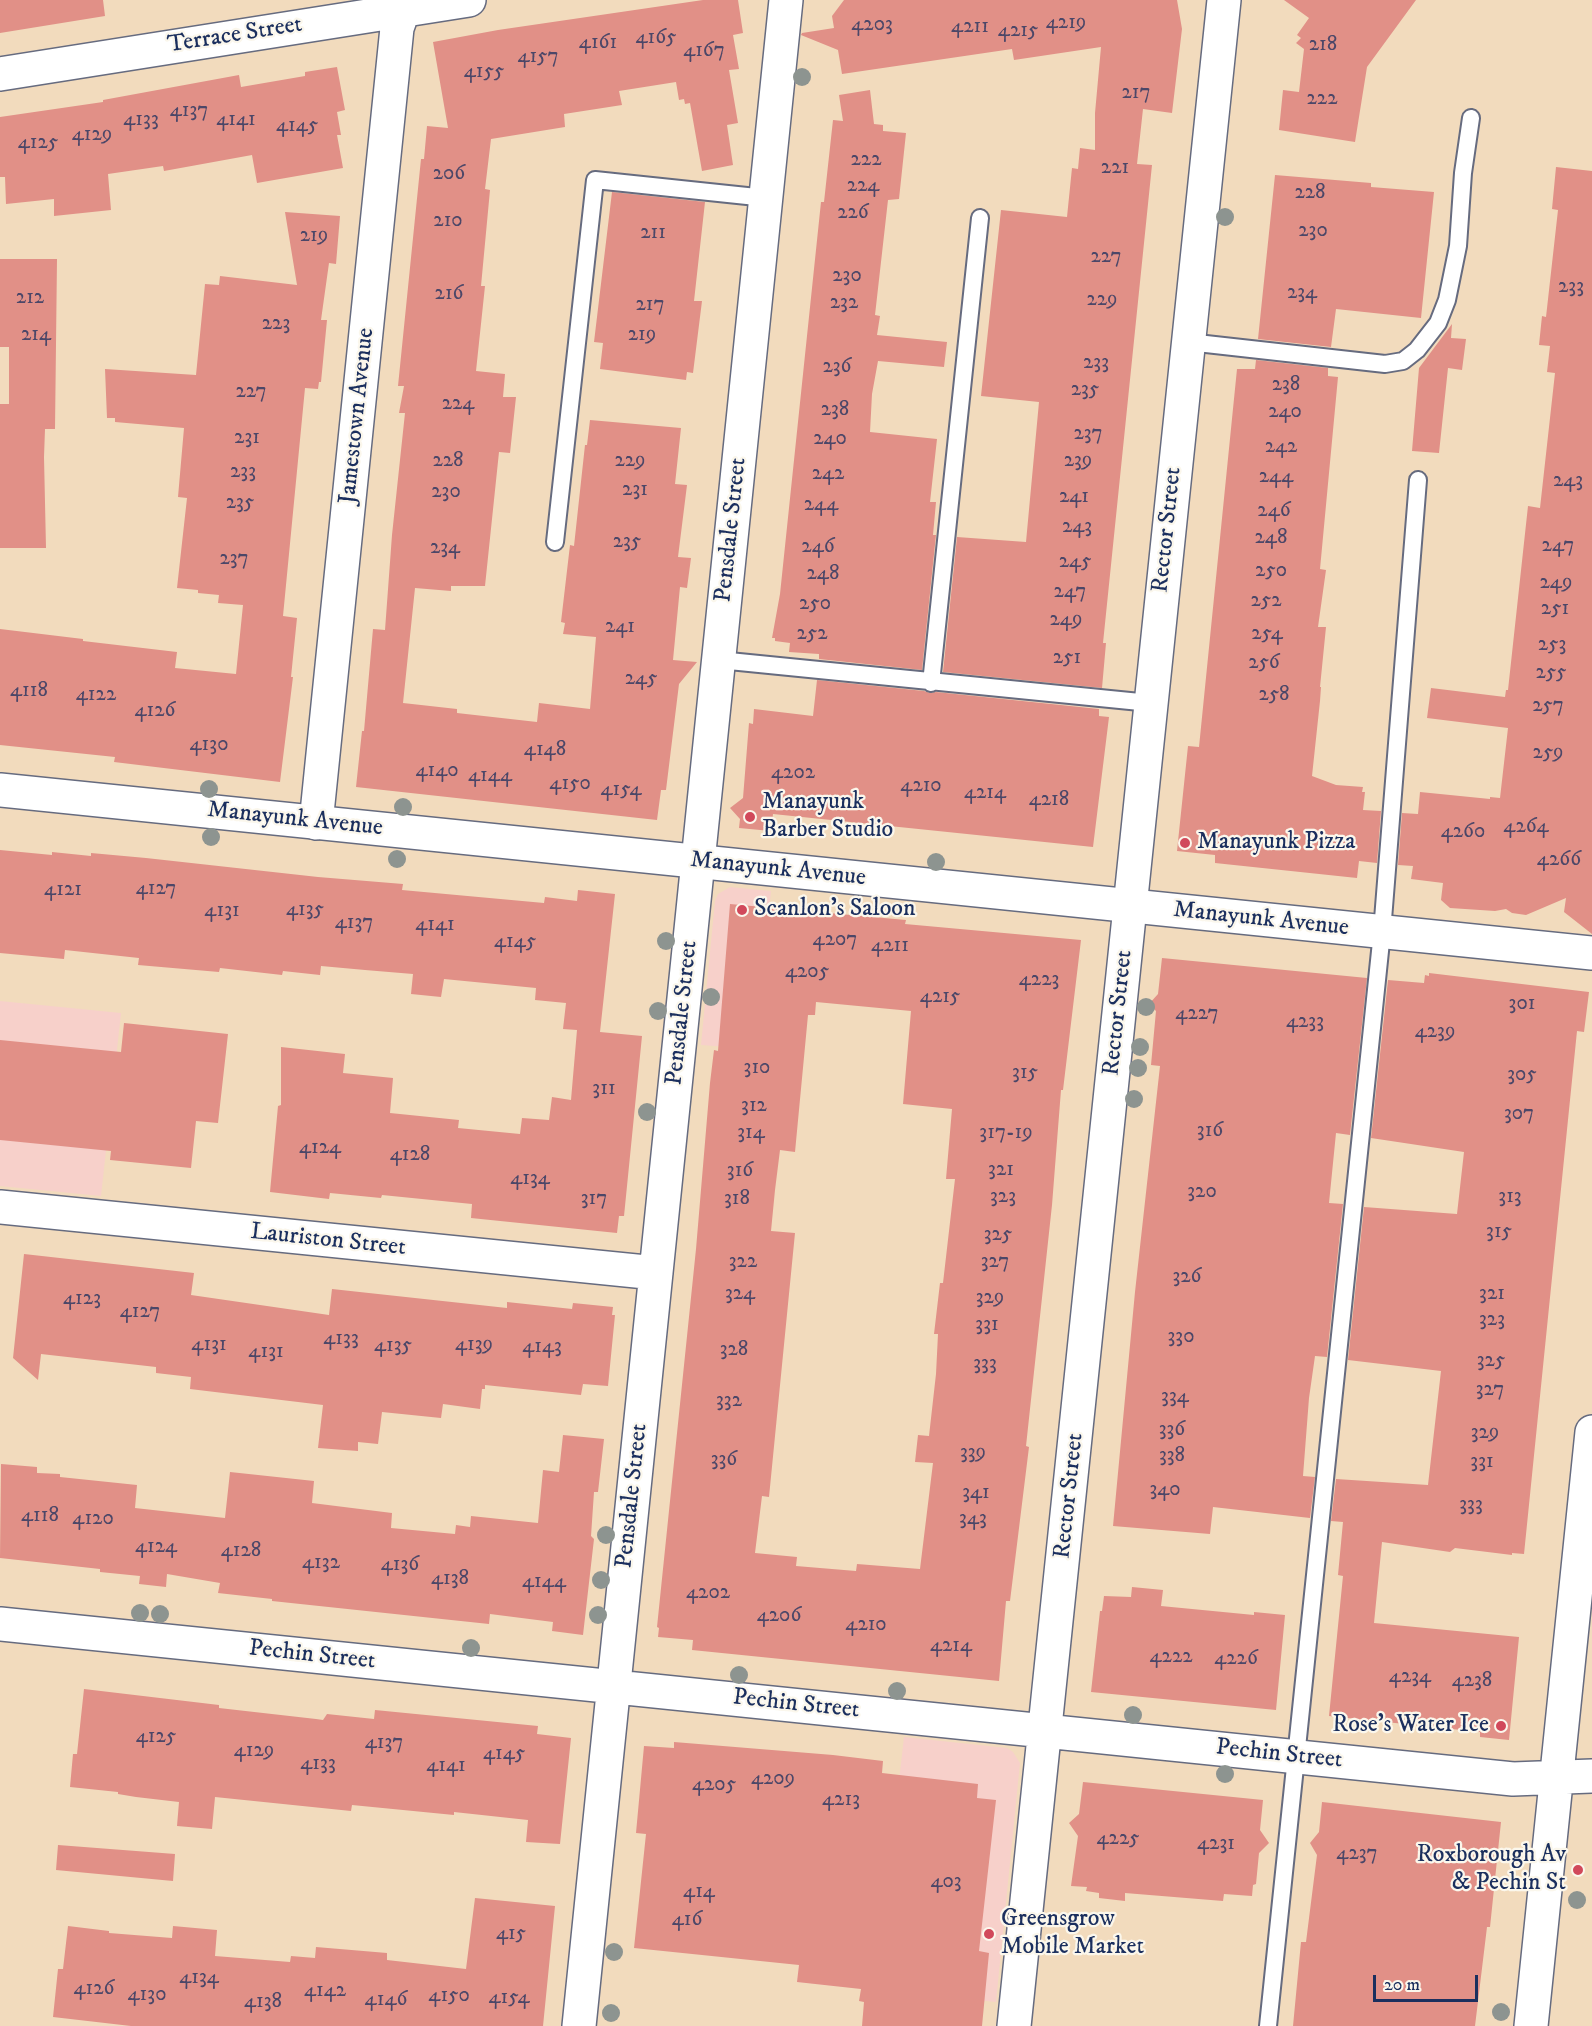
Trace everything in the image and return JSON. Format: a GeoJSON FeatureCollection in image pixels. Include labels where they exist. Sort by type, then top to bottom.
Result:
{"type":"FeatureCollection","features":[{"type":"Feature","properties":{"kind":"street","name":"Terrace Street"},"geometry":{"type":"LineString","coordinates":[[0,74],[404,5],[470,0]]}},
{"type":"Feature","properties":{"kind":"street","name":"Pensdale Street"},"geometry":{"type":"LineString","coordinates":[[579,2026],[786,0]]}},
{"type":"Feature","properties":{"kind":"street","name":"Rector Street"},"geometry":{"type":"LineString","coordinates":[[1014,2026],[1224,0]]}},
{"type":"Feature","properties":{"kind":"street","name":"Jamestown Avenue"},"geometry":{"type":"LineString","coordinates":[[316,823],[397,28],[404,5]]}},
{"type":"Feature","properties":{"kind":"street","name":"Manayunk Avenue"},"geometry":{"type":"LineString","coordinates":[[0,790],[1592,953]]}},
{"type":"Feature","properties":{"kind":"street","name":"Lauriston Street"},"geometry":{"type":"LineString","coordinates":[[0,1207],[656,1273]]}},
{"type":"Feature","properties":{"kind":"street"},"geometry":{"type":"LineString","coordinates":[[1531,2026],[1592,1432]]}},
{"type":"Feature","properties":{"kind":"street","name":"Pechin Street"},"geometry":{"type":"LineString","coordinates":[[0,1624],[1514,1779],[1592,1776]]}},
{"type":"Feature","properties":{"kind":"lane"},"geometry":{"type":"LineString","coordinates":[[1188,342],[1385,364],[1402,361],[1417,350],[1438,323],[1447,300],[1458,246],[1463,173],[1471,118]]}},
{"type":"Feature","properties":{"kind":"lane"},"geometry":{"type":"LineString","coordinates":[[555,542],[595,180],[766,198]]}},
{"type":"Feature","properties":{"kind":"lane"},"geometry":{"type":"LineString","coordinates":[[931,682],[980,218]]}},
{"type":"Feature","properties":{"kind":"lane"},"geometry":{"type":"LineString","coordinates":[[1268,2026],[1382,932],[1418,480]]}},
{"type":"Feature","properties":{"kind":"lane"},"geometry":{"type":"LineString","coordinates":[[719,660],[1150,703]]}},
{"type":"Feature","properties":{"kind":"shaded area"},"geometry":{"type":"Polygon","coordinates":[[[730,887],[771,891],[755,1049],[701,1045],[715,901],[718,894],[730,887]]]}},
{"type":"Feature","properties":{"kind":"shaded area"},"geometry":{"type":"Polygon","coordinates":[[[0,1001],[121,1013],[101,1196],[0,1186],[0,1001]]]}},
{"type":"Feature","properties":{"kind":"shaded area"},"geometry":{"type":"Polygon","coordinates":[[[904,1737],[1007,1748],[1013,1752],[1020,1763],[996,2002],[797,1982],[807,1891],[887,1886],[904,1737]]]}},
{"type":"Feature","properties":{"kind":"building"},"geometry":{"type":"Polygon","coordinates":[[[0,0],[103,0],[105,16],[0,33],[0,0]]]}},
{"type":"Feature","properties":{"kind":"building"},"geometry":{"type":"Polygon","coordinates":[[[703,0],[738,0],[743,33],[733,35],[739,69],[729,70],[738,123],[727,125],[733,165],[702,171],[690,103],[685,104],[684,99],[679,100],[676,82],[619,91],[622,105],[564,114],[565,127],[491,139],[485,189],[490,190],[481,286],[485,286],[476,371],[505,374],[503,397],[516,397],[510,453],[499,452],[485,586],[451,586],[451,591],[415,588],[403,703],[457,709],[457,713],[537,722],[539,703],[590,709],[596,637],[563,634],[565,623],[561,622],[570,545],[574,546],[585,445],[587,445],[590,420],[681,428],[675,484],[687,485],[678,557],[691,558],[687,588],[680,587],[673,660],[697,662],[679,684],[666,790],[661,790],[657,820],[356,787],[362,731],[364,731],[373,629],[385,630],[405,413],[399,413],[404,386],[398,386],[421,159],[424,159],[427,126],[448,128],[433,42],[498,30],[703,0]]]}},
{"type":"Feature","properties":{"kind":"building"},"geometry":{"type":"Polygon","coordinates":[[[844,0],[1177,0],[1182,29],[1172,113],[1143,109],[1137,164],[1152,165],[1103,643],[1106,643],[1102,688],[943,672],[957,537],[1026,542],[1039,402],[981,396],[1001,210],[1067,217],[1072,168],[1078,169],[1080,148],[1095,150],[1095,113],[1101,47],[1014,60],[1012,49],[842,74],[838,50],[801,35],[834,28],[832,16],[844,0]]]}},
{"type":"Feature","properties":{"kind":"building"},"geometry":{"type":"Polygon","coordinates":[[[1284,0],[1416,0],[1367,67],[1355,142],[1279,130],[1283,90],[1299,92],[1304,49],[1296,43],[1301,38],[1297,35],[1309,18],[1284,0]]]}},
{"type":"Feature","properties":{"kind":"building"},"geometry":{"type":"Polygon","coordinates":[[[337,67],[345,110],[337,112],[341,135],[337,135],[343,168],[257,183],[252,155],[164,171],[163,166],[108,174],[111,210],[54,216],[54,199],[6,204],[5,177],[0,177],[0,117],[103,102],[103,100],[239,75],[241,87],[305,76],[305,72],[337,67]]]}},
{"type":"Feature","properties":{"kind":"building"},"geometry":{"type":"Polygon","coordinates":[[[870,90],[874,124],[883,125],[883,131],[906,133],[899,199],[888,200],[875,315],[880,316],[877,335],[947,342],[944,367],[878,361],[872,394],[870,432],[937,439],[930,502],[936,502],[933,535],[936,535],[922,670],[819,659],[819,654],[789,652],[790,643],[775,641],[775,638],[772,638],[780,594],[821,202],[824,202],[833,120],[843,121],[839,95],[870,90]]]}},
{"type":"Feature","properties":{"kind":"building"},"geometry":{"type":"Polygon","coordinates":[[[1556,167],[1592,171],[1592,934],[1564,912],[1566,898],[1526,915],[1512,913],[1506,909],[1495,911],[1450,908],[1441,900],[1443,883],[1411,879],[1413,866],[1398,865],[1402,813],[1418,814],[1420,792],[1500,798],[1508,728],[1427,718],[1431,688],[1505,697],[1506,690],[1508,690],[1528,506],[1540,508],[1555,373],[1547,372],[1550,346],[1539,345],[1542,316],[1546,317],[1558,210],[1552,209],[1556,167]]]}},
{"type":"Feature","properties":{"kind":"building"},"geometry":{"type":"Polygon","coordinates":[[[1275,175],[1371,183],[1371,187],[1434,192],[1421,318],[1336,309],[1331,347],[1258,339],[1275,175]]]}},
{"type":"Feature","properties":{"kind":"building"},"geometry":{"type":"Polygon","coordinates":[[[612,192],[705,202],[694,301],[702,301],[693,373],[687,372],[686,380],[600,369],[603,343],[594,342],[612,192]]]}},
{"type":"Feature","properties":{"kind":"building"},"geometry":{"type":"Polygon","coordinates":[[[285,212],[340,216],[336,264],[329,263],[321,320],[327,320],[321,382],[319,382],[318,389],[305,388],[283,616],[297,618],[291,677],[293,677],[280,782],[114,762],[115,757],[0,745],[0,629],[177,652],[175,668],[236,674],[243,605],[218,603],[219,595],[177,588],[187,498],[178,497],[184,428],[115,422],[115,418],[107,418],[105,369],[196,375],[205,284],[219,285],[220,276],[297,285],[285,212]]]}},
{"type":"Feature","properties":{"kind":"building"},"geometry":{"type":"Polygon","coordinates":[[[0,259],[57,259],[55,429],[45,429],[46,548],[0,548],[0,404],[9,404],[9,347],[0,347],[0,259]]]}},
{"type":"Feature","properties":{"kind":"building"},"geometry":{"type":"Polygon","coordinates":[[[1452,324],[1451,338],[1466,339],[1462,370],[1448,368],[1439,453],[1412,451],[1419,368],[1452,324]]]}},
{"type":"Feature","properties":{"kind":"building"},"geometry":{"type":"Polygon","coordinates":[[[1256,360],[1328,368],[1328,376],[1338,377],[1320,569],[1326,570],[1318,627],[1326,627],[1312,776],[1336,785],[1363,787],[1362,792],[1365,792],[1363,810],[1381,811],[1377,863],[1359,861],[1357,878],[1215,863],[1215,855],[1177,851],[1188,746],[1199,747],[1237,369],[1255,369],[1256,360]]]}},
{"type":"Feature","properties":{"kind":"building"},"geometry":{"type":"Polygon","coordinates":[[[817,680],[1099,709],[1099,716],[1109,717],[1093,847],[773,814],[771,831],[739,828],[740,819],[730,808],[743,798],[749,723],[753,724],[754,709],[813,716],[817,680]]]}},
{"type":"Feature","properties":{"kind":"building"},"geometry":{"type":"Polygon","coordinates":[[[0,850],[52,855],[52,852],[91,856],[91,853],[146,858],[403,884],[402,890],[544,903],[545,897],[577,901],[578,890],[615,894],[600,1032],[642,1036],[624,1216],[619,1216],[617,1233],[471,1218],[472,1204],[382,1195],[381,1198],[330,1193],[329,1199],[270,1192],[278,1106],[281,1105],[281,1047],[345,1054],[343,1073],[393,1078],[390,1113],[459,1120],[458,1128],[520,1134],[522,1118],[549,1120],[552,1097],[571,1100],[577,1030],[563,1029],[566,1003],[535,1000],[536,988],[444,979],[441,997],[411,994],[413,974],[321,966],[320,975],[283,971],[282,975],[220,968],[219,972],[138,965],[139,958],[65,950],[64,959],[0,953],[0,850]]]}},
{"type":"Feature","properties":{"kind":"building"},"geometry":{"type":"Polygon","coordinates":[[[730,904],[906,920],[905,924],[1081,940],[1063,1090],[1061,1090],[1052,1205],[1026,1446],[1029,1447],[1010,1601],[1006,1601],[999,1681],[692,1650],[693,1640],[658,1637],[659,1628],[657,1627],[696,1249],[710,1083],[714,1050],[718,1051],[730,904]],[[816,1002],[815,1015],[808,1015],[795,1152],[780,1150],[771,1231],[795,1233],[769,1497],[762,1496],[755,1553],[797,1557],[796,1566],[856,1571],[857,1564],[920,1569],[933,1463],[915,1462],[918,1435],[929,1436],[938,1334],[934,1334],[940,1283],[943,1283],[955,1179],[946,1179],[952,1109],[903,1104],[911,1011],[816,1002]]]}},
{"type":"Feature","properties":{"kind":"building"},"geometry":{"type":"Polygon","coordinates":[[[1162,958],[1367,978],[1350,1135],[1336,1133],[1329,1203],[1343,1204],[1327,1357],[1315,1356],[1309,1398],[1303,1476],[1315,1477],[1310,1518],[1213,1507],[1210,1534],[1113,1526],[1135,1292],[1160,1066],[1151,1065],[1156,1011],[1149,1004],[1158,994],[1162,958]]]}},
{"type":"Feature","properties":{"kind":"building"},"geometry":{"type":"Polygon","coordinates":[[[1429,973],[1589,992],[1584,1032],[1577,1031],[1524,1554],[1512,1553],[1512,1555],[1455,1548],[1450,1552],[1382,1542],[1374,1623],[1519,1637],[1509,1740],[1480,1737],[1480,1732],[1329,1716],[1343,1576],[1338,1575],[1343,1522],[1331,1521],[1336,1479],[1428,1485],[1441,1371],[1348,1360],[1364,1207],[1457,1214],[1464,1152],[1371,1138],[1388,980],[1424,983],[1425,975],[1429,976],[1429,973]]]}},
{"type":"Feature","properties":{"kind":"building"},"geometry":{"type":"Polygon","coordinates":[[[124,1023],[228,1034],[218,1123],[196,1121],[191,1168],[110,1160],[111,1151],[0,1140],[0,1040],[121,1052],[124,1023]]]}},
{"type":"Feature","properties":{"kind":"building"},"geometry":{"type":"Polygon","coordinates":[[[24,1254],[194,1273],[191,1295],[329,1315],[332,1289],[507,1308],[507,1302],[572,1309],[573,1303],[613,1307],[612,1315],[615,1315],[608,1386],[583,1384],[581,1395],[485,1385],[485,1389],[482,1389],[480,1409],[443,1404],[441,1418],[382,1412],[378,1444],[358,1442],[358,1451],[318,1448],[323,1405],[190,1389],[191,1377],[156,1373],[156,1367],[41,1354],[38,1380],[13,1358],[24,1254]]]}},
{"type":"Feature","properties":{"kind":"building"},"geometry":{"type":"Polygon","coordinates":[[[563,1435],[604,1439],[598,1492],[594,1492],[591,1536],[594,1539],[583,1635],[552,1631],[553,1622],[490,1614],[489,1624],[272,1601],[272,1599],[218,1593],[220,1583],[167,1574],[166,1587],[139,1584],[140,1576],[100,1572],[100,1569],[0,1558],[1,1464],[37,1467],[37,1473],[60,1474],[60,1477],[137,1485],[135,1508],[225,1518],[230,1472],[314,1481],[312,1503],[392,1513],[391,1528],[455,1534],[456,1525],[470,1527],[471,1516],[538,1523],[543,1470],[559,1472],[563,1435]]]}},
{"type":"Feature","properties":{"kind":"building"},"geometry":{"type":"Polygon","coordinates":[[[1132,1587],[1163,1590],[1161,1606],[1254,1615],[1254,1612],[1285,1615],[1276,1710],[1091,1692],[1100,1611],[1102,1611],[1104,1596],[1131,1597],[1132,1587]]]}},
{"type":"Feature","properties":{"kind":"building"},"geometry":{"type":"Polygon","coordinates":[[[84,1689],[323,1720],[327,1714],[374,1719],[375,1710],[538,1726],[537,1734],[571,1738],[560,1844],[526,1842],[528,1820],[352,1805],[351,1811],[215,1797],[212,1829],[177,1826],[179,1802],[70,1787],[73,1754],[77,1754],[84,1689]]]}},
{"type":"Feature","properties":{"kind":"building"},"geometry":{"type":"Polygon","coordinates":[[[674,1742],[883,1761],[882,1773],[978,1784],[977,1798],[996,1800],[979,1951],[989,1953],[982,2026],[862,2026],[864,2002],[859,2001],[861,1989],[797,1982],[799,1965],[634,1948],[646,1834],[636,1833],[644,1746],[674,1748],[674,1742]]]}},
{"type":"Feature","properties":{"kind":"building"},"geometry":{"type":"Polygon","coordinates":[[[1083,1782],[1263,1800],[1260,1830],[1269,1843],[1259,1853],[1256,1884],[1253,1885],[1252,1896],[1224,1894],[1223,1901],[1125,1893],[1125,1901],[1099,1898],[1099,1893],[1086,1891],[1087,1887],[1071,1886],[1078,1836],[1069,1823],[1079,1814],[1083,1782]]]}},
{"type":"Feature","properties":{"kind":"building"},"geometry":{"type":"Polygon","coordinates":[[[1322,1802],[1501,1822],[1490,1927],[1487,1927],[1475,2026],[1293,2026],[1301,1942],[1306,1942],[1317,1855],[1310,1843],[1319,1832],[1322,1802]]]}},
{"type":"Feature","properties":{"kind":"building"},"geometry":{"type":"Polygon","coordinates":[[[58,1845],[175,1854],[173,1881],[56,1870],[58,1845]]]}},
{"type":"Feature","properties":{"kind":"building"},"geometry":{"type":"Polygon","coordinates":[[[475,1898],[555,1906],[543,2026],[131,2026],[53,2017],[58,1969],[63,1969],[68,1926],[109,1931],[109,1933],[172,1938],[173,1926],[217,1930],[215,1956],[290,1962],[291,1956],[315,1958],[316,1947],[387,1953],[387,1960],[466,1969],[475,1898]]]}},
{"type":"Feature","properties":{"kind":"place","name":"Manayunk Barber Studio"},"geometry":{"type":"Point","coordinates":[750,817]}},
{"type":"Feature","properties":{"kind":"place","name":"Manayunk Pizza"},"geometry":{"type":"Point","coordinates":[1185,843]}},
{"type":"Feature","properties":{"kind":"place","name":"Scanlon's Saloon"},"geometry":{"type":"Point","coordinates":[742,910]}},
{"type":"Feature","properties":{"kind":"place","name":"Rose's Water Ice"},"geometry":{"type":"Point","coordinates":[1501,1726]}},
{"type":"Feature","properties":{"kind":"place","name":"Roxborough Av & Pechin St"},"geometry":{"type":"Point","coordinates":[1578,1870]}},
{"type":"Feature","properties":{"kind":"place","name":"Greensgrow Mobile Market"},"geometry":{"type":"Point","coordinates":[989,1934]}}]}
